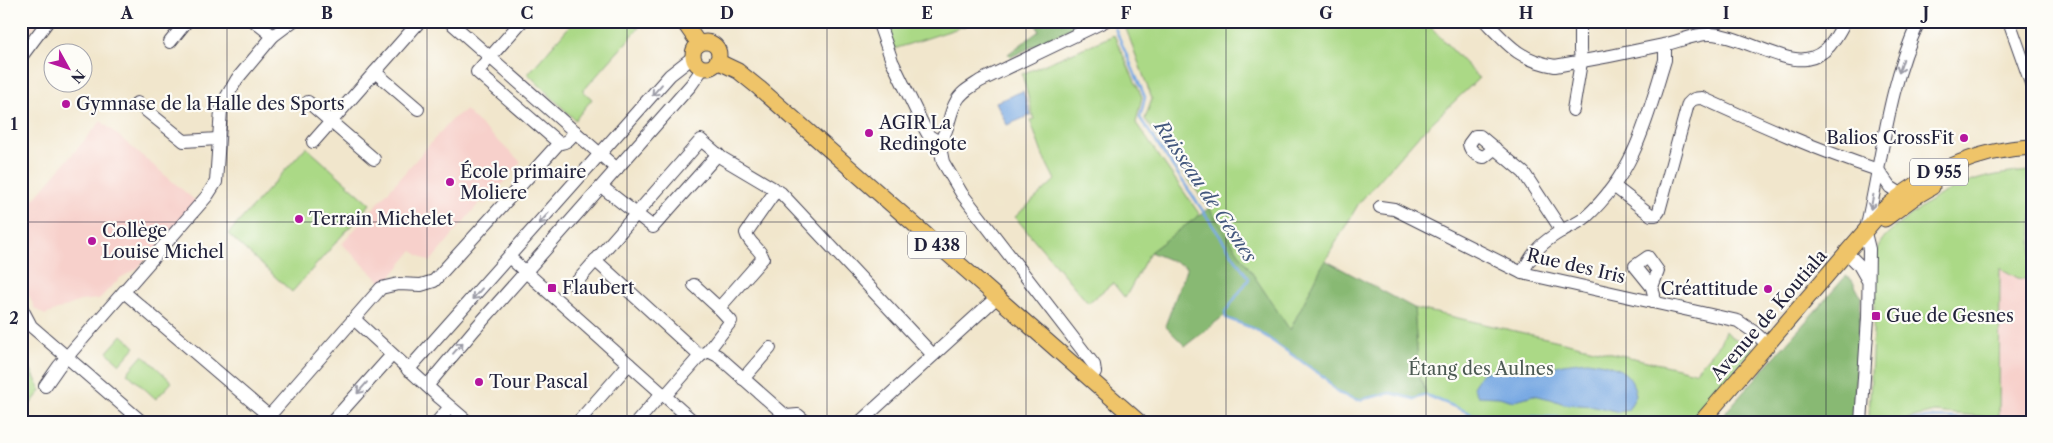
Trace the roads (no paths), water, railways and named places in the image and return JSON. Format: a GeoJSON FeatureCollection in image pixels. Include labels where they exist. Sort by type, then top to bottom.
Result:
{"type":"FeatureCollection","features":[{"type":"Feature","properties":{"kind":"main road"},"geometry":{"type":"LineString","coordinates":[[683,21],[698,56],[714,66],[719,54],[716,47],[706,42],[698,56]]}},
{"type":"Feature","properties":{"kind":"main road","name":"D 438"},"geometry":{"type":"LineString","coordinates":[[717,61],[738,72],[758,88],[996,298],[1092,372],[1133,416]]}},
{"type":"Feature","properties":{"kind":"main road","name":"Avenue de Koutiala"},"geometry":{"type":"LineString","coordinates":[[1701,422],[1883,210],[1901,194],[1947,168],[1983,154],[2032,147]]}},
{"type":"Feature","properties":{"kind":"main road","name":"Avenue de Koutiala"},"geometry":{"type":"LineString","coordinates":[[1865,233],[1915,197],[1951,177],[1978,166],[2010,159],[2032,157]]}},
{"type":"Feature","properties":{"kind":"street"},"geometry":{"type":"LineString","coordinates":[[21,57],[48,21]]}},
{"type":"Feature","properties":{"kind":"street"},"geometry":{"type":"LineString","coordinates":[[170,42],[187,21]]}},
{"type":"Feature","properties":{"kind":"street"},"geometry":{"type":"LineString","coordinates":[[254,21],[273,36]]}},
{"type":"Feature","properties":{"kind":"street"},"geometry":{"type":"LineString","coordinates":[[45,386],[67,357],[207,196],[216,182],[221,110],[227,96],[237,80],[273,36],[293,21]]}},
{"type":"Feature","properties":{"kind":"street"},"geometry":{"type":"LineString","coordinates":[[313,142],[420,21]]}},
{"type":"Feature","properties":{"kind":"street"},"geometry":{"type":"LineString","coordinates":[[449,21],[617,169]]}},
{"type":"Feature","properties":{"kind":"street"},"geometry":{"type":"LineString","coordinates":[[522,21],[477,72],[559,143]]}},
{"type":"Feature","properties":{"kind":"street"},"geometry":{"type":"LineString","coordinates":[[878,21],[892,61],[924,127],[930,136],[938,142],[943,162],[962,194],[1092,372]]}},
{"type":"Feature","properties":{"kind":"street"},"geometry":{"type":"LineString","coordinates":[[938,142],[945,134],[955,102],[965,91],[980,81],[1105,21]]}},
{"type":"Feature","properties":{"kind":"street"},"geometry":{"type":"LineString","coordinates":[[1485,21],[1508,45],[1525,58],[1555,66],[1666,45],[1697,35],[1710,34],[1724,35],[1791,58],[1804,60],[1818,56],[1830,47],[1845,21]]}},
{"type":"Feature","properties":{"kind":"street"},"geometry":{"type":"LineString","coordinates":[[1573,110],[1581,62],[1580,21]]}},
{"type":"Feature","properties":{"kind":"street"},"geometry":{"type":"LineString","coordinates":[[1862,422],[1868,318],[1867,279],[1869,249],[1865,233],[1896,81],[1908,44],[1919,21]]}},
{"type":"Feature","properties":{"kind":"street"},"geometry":{"type":"LineString","coordinates":[[2009,21],[2032,86]]}},
{"type":"Feature","properties":{"kind":"street"},"geometry":{"type":"LineString","coordinates":[[1522,273],[1535,250],[1542,243],[1584,219],[1615,186],[1637,148],[1665,60],[1666,45]]}},
{"type":"Feature","properties":{"kind":"street"},"geometry":{"type":"LineString","coordinates":[[408,370],[670,75],[698,56]]}},
{"type":"Feature","properties":{"kind":"street"},"geometry":{"type":"LineString","coordinates":[[427,386],[691,85],[698,56]]}},
{"type":"Feature","properties":{"kind":"street"},"geometry":{"type":"LineString","coordinates":[[375,72],[418,110]]}},
{"type":"Feature","properties":{"kind":"street"},"geometry":{"type":"LineString","coordinates":[[1615,186],[1651,215],[1656,216],[1659,211],[1688,104],[1691,100],[1702,98],[1761,125],[1850,161],[1878,170],[1890,187],[1901,194]]}},
{"type":"Feature","properties":{"kind":"street"},"geometry":{"type":"LineString","coordinates":[[308,102],[374,159]]}},
{"type":"Feature","properties":{"kind":"street"},"geometry":{"type":"LineString","coordinates":[[137,103],[184,141],[218,139]]}},
{"type":"Feature","properties":{"kind":"street"},"geometry":{"type":"LineString","coordinates":[[124,292],[266,419],[382,288],[398,284],[421,285],[434,281],[559,143],[564,143],[570,139],[575,131]]}},
{"type":"Feature","properties":{"kind":"street"},"geometry":{"type":"LineString","coordinates":[[574,285],[701,140],[718,154],[778,192],[934,355]]}},
{"type":"Feature","properties":{"kind":"street"},"geometry":{"type":"LineString","coordinates":[[1495,148],[1524,173],[1562,231]]}},
{"type":"Feature","properties":{"kind":"street"},"geometry":{"type":"LineString","coordinates":[[602,187],[653,227],[718,154]]}},
{"type":"Feature","properties":{"kind":"street"},"geometry":{"type":"LineString","coordinates":[[719,308],[763,258],[762,254],[748,239],[746,233],[772,196],[778,192]]}},
{"type":"Feature","properties":{"kind":"street","name":"Rue des Iris"},"geometry":{"type":"LineString","coordinates":[[1380,207],[1394,209],[1522,273],[1738,321],[1768,345]]}},
{"type":"Feature","properties":{"kind":"street"},"geometry":{"type":"LineString","coordinates":[[1847,253],[1859,265],[1867,279]]}},
{"type":"Feature","properties":{"kind":"street"},"geometry":{"type":"LineString","coordinates":[[509,257],[527,271],[573,315],[663,394],[690,421]]}},
{"type":"Feature","properties":{"kind":"street"},"geometry":{"type":"LineString","coordinates":[[595,260],[704,353],[718,356],[784,419],[798,415],[806,422]]}},
{"type":"Feature","properties":{"kind":"street"},"geometry":{"type":"LineString","coordinates":[[637,422],[704,353],[731,321],[694,285]]}},
{"type":"Feature","properties":{"kind":"street"},"geometry":{"type":"LineString","coordinates":[[1652,287],[1652,302]]}},
{"type":"Feature","properties":{"kind":"street"},"geometry":{"type":"LineString","coordinates":[[860,422],[996,298]]}},
{"type":"Feature","properties":{"kind":"street"},"geometry":{"type":"LineString","coordinates":[[21,307],[31,326],[142,422]]}},
{"type":"Feature","properties":{"kind":"street"},"geometry":{"type":"LineString","coordinates":[[354,319],[408,370],[468,422]]}},
{"type":"Feature","properties":{"kind":"street"},"geometry":{"type":"LineString","coordinates":[[743,379],[770,348]]}},
{"type":"Feature","properties":{"kind":"street"},"geometry":{"type":"LineString","coordinates":[[332,422],[392,355]]}},
{"type":"Feature","properties":{"kind":"street"},"geometry":{"type":"LineString","coordinates":[[578,422],[629,364]]}},
{"type":"Feature","properties":{"kind":"street"},"geometry":{"type":"LineString","coordinates":[[437,422],[450,407]]}},
{"type":"Feature","properties":{"kind":"water"},"geometry":{"type":"Polygon","coordinates":[[[1023,91],[1031,115],[1007,125],[996,102],[1023,91]]]}},
{"type":"Feature","properties":{"kind":"water","name":"Étang des Aulnes"},"geometry":{"type":"Polygon","coordinates":[[[1587,361],[1612,366],[1630,379],[1636,396],[1628,410],[1619,412],[1594,406],[1564,404],[1533,395],[1513,401],[1499,397],[1478,396],[1473,387],[1482,373],[1504,367],[1539,371],[1563,364],[1587,361]]]}},
{"type":"Feature","properties":{"kind":"waterway","name":"Ruisseau de Gesnes"},"geometry":{"type":"LineString","coordinates":[[1115,28],[1145,97],[1140,118],[1249,279],[1225,312],[1226,318],[1255,329],[1324,377],[1338,393],[1358,400],[1391,393],[1414,399],[1426,395],[1472,414],[1666,422]]}},
{"type":"Feature","properties":{"kind":"waterway","name":"Ruisseau de Gesnes"},"geometry":{"type":"LineString","coordinates":[[1904,422],[1924,418],[1962,419],[1982,422]]}},
{"type":"Feature","properties":{"kind":"place","name":"Gymnase de la Halle des Sports"},"geometry":{"type":"Point","coordinates":[66,104]}},
{"type":"Feature","properties":{"kind":"place","name":"AGIR La Redingote"},"geometry":{"type":"Point","coordinates":[869,133]}},
{"type":"Feature","properties":{"kind":"place","name":"Balios CrossFit"},"geometry":{"type":"Point","coordinates":[1964,138]}},
{"type":"Feature","properties":{"kind":"place","name":"École primaire Moliere"},"geometry":{"type":"Point","coordinates":[450,182]}},
{"type":"Feature","properties":{"kind":"place","name":"Terrain Michelet"},"geometry":{"type":"Point","coordinates":[299,219]}},
{"type":"Feature","properties":{"kind":"place","name":"Collège Louise Michel"},"geometry":{"type":"Point","coordinates":[92,241]}},
{"type":"Feature","properties":{"kind":"place","name":"Flaubert"},"geometry":{"type":"Point","coordinates":[552,288]}},
{"type":"Feature","properties":{"kind":"place","name":"Créattitude"},"geometry":{"type":"Point","coordinates":[1768,289]}},
{"type":"Feature","properties":{"kind":"place","name":"Gue de Gesnes"},"geometry":{"type":"Point","coordinates":[1876,316]}},
{"type":"Feature","properties":{"kind":"place","name":"Tour Pascal"},"geometry":{"type":"Point","coordinates":[479,382]}}]}
